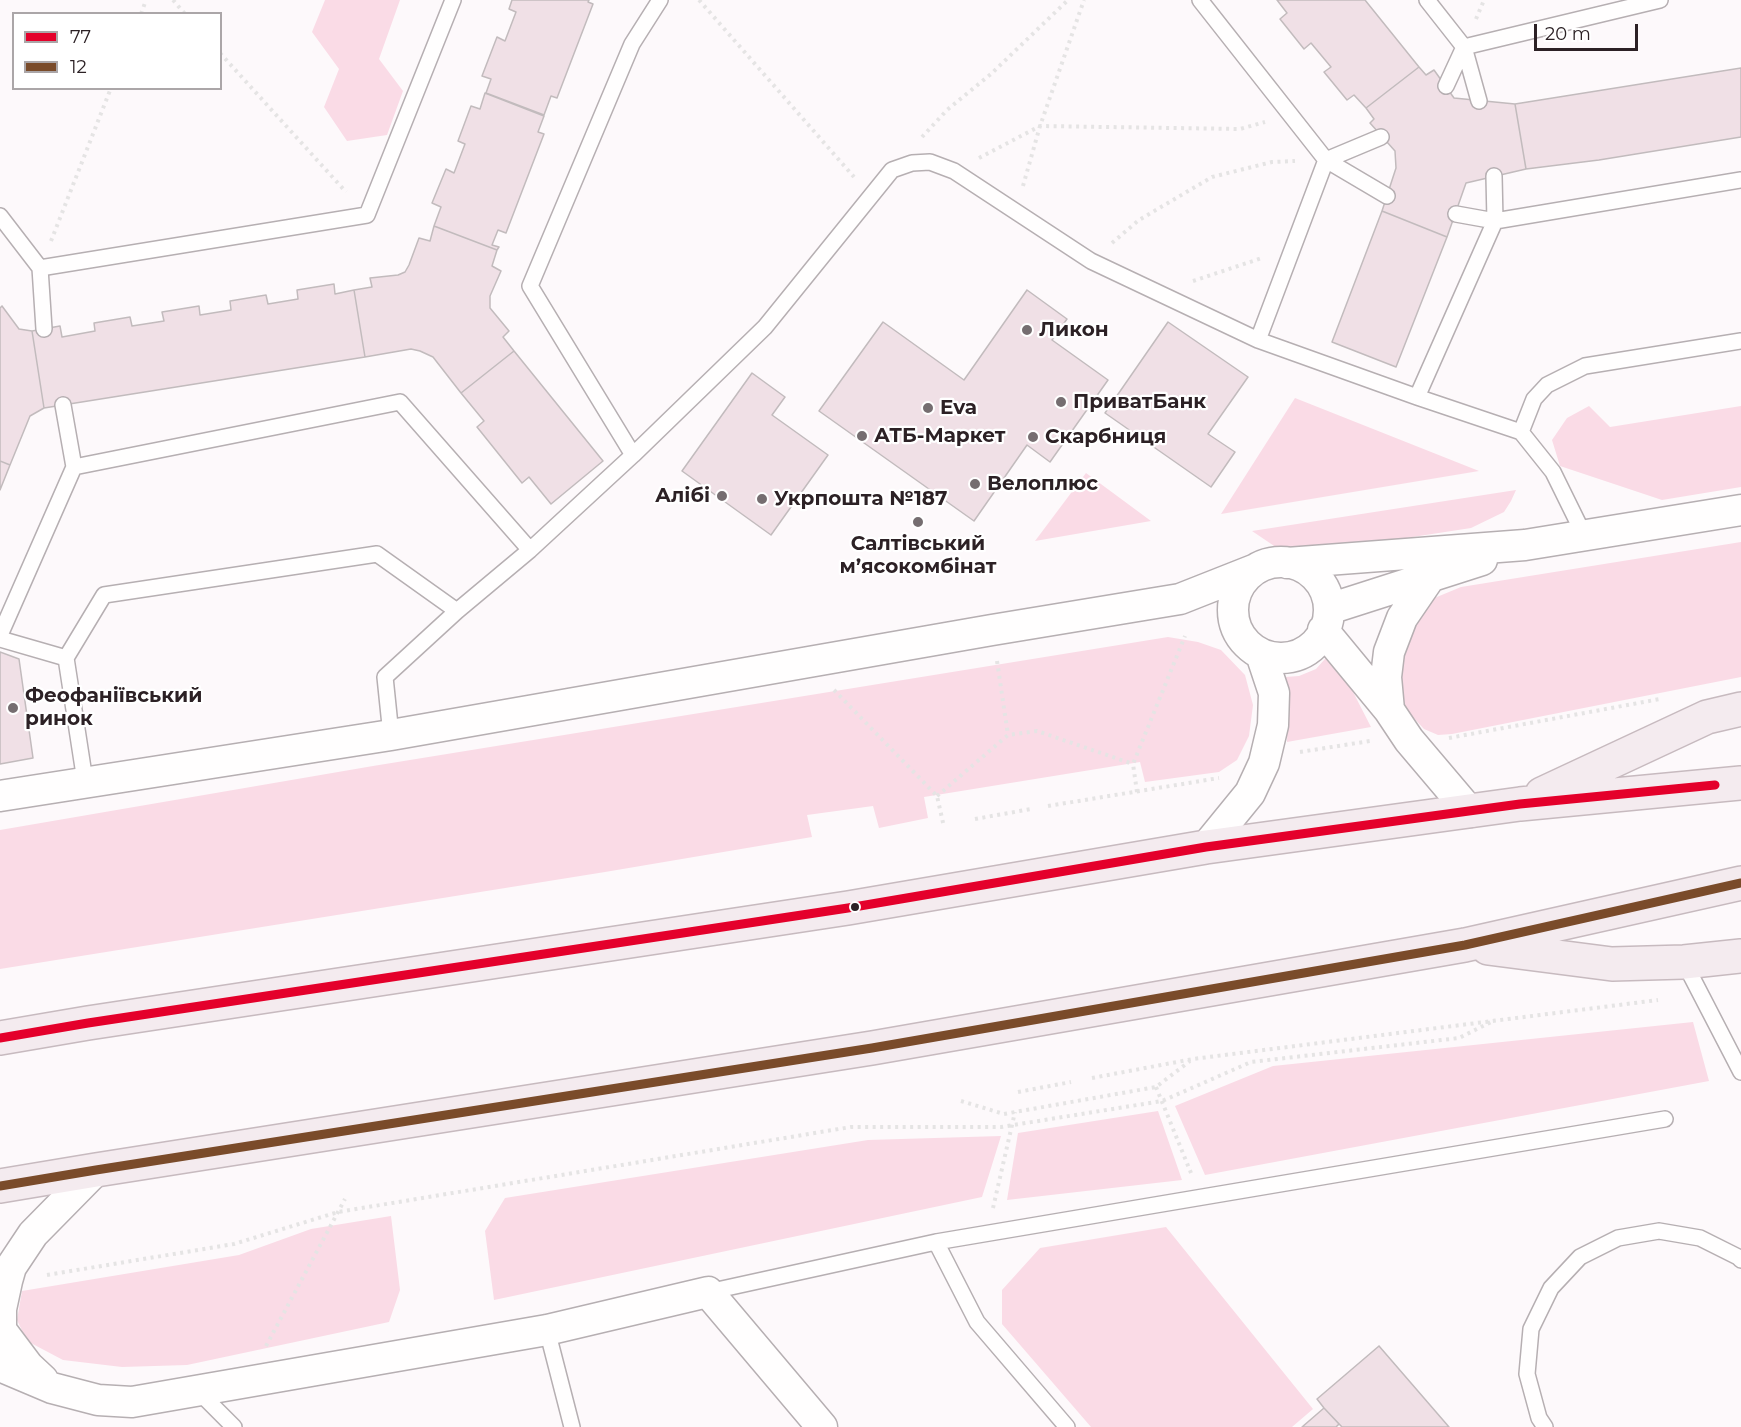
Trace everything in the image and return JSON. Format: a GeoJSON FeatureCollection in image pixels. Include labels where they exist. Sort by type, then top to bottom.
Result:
{"type":"FeatureCollection","features":[{"type":"Feature","properties":{"kind":"highway"},"geometry":{"type":"LineString","coordinates":[[1520,804],[1707,717],[1741,709]]}},
{"type":"Feature","properties":{"kind":"highway"},"geometry":{"type":"LineString","coordinates":[[0,1038],[848,908],[1206,846],[1520,804],[1741,783]]}},
{"type":"Feature","properties":{"kind":"highway"},"geometry":{"type":"LineString","coordinates":[[0,1186],[872,1048],[1465,945],[1741,883]]}},
{"type":"Feature","properties":{"kind":"highway"},"geometry":{"type":"LineString","coordinates":[[1465,945],[1612,964],[1684,962],[1741,956]]}},
{"type":"Feature","properties":{"kind":"street"},"geometry":{"type":"LineString","coordinates":[[0,795],[391,735],[1180,599],[1270,563],[1525,545],[1741,510]]}},
{"type":"Feature","properties":{"kind":"street"},"geometry":{"type":"LineString","coordinates":[[1326,620],[1430,577],[1525,545]]}},
{"type":"Feature","properties":{"kind":"street"},"geometry":{"type":"LineString","coordinates":[[1256,569],[1244,580],[1236,594],[1233,609],[1235,625],[1242,639],[1261,654],[1274,658],[1286,658],[1310,648],[1320,637],[1326,620],[1326,596],[1321,583],[1305,569],[1287,562]]}},
{"type":"Feature","properties":{"kind":"street"},"geometry":{"type":"LineString","coordinates":[[1389,710],[1386,677],[1389,652],[1402,618],[1430,577]]}},
{"type":"Feature","properties":{"kind":"street"},"geometry":{"type":"LineString","coordinates":[[1180,599],[1235,625]]}},
{"type":"Feature","properties":{"kind":"street"},"geometry":{"type":"LineString","coordinates":[[1326,620],[1409,740],[1470,812]]}},
{"type":"Feature","properties":{"kind":"street"},"geometry":{"type":"LineString","coordinates":[[1206,846],[1250,793],[1264,763],[1273,725],[1274,693],[1261,654]]}},
{"type":"Feature","properties":{"kind":"street"},"geometry":{"type":"LineString","coordinates":[[52,1388],[28,1366],[1,1330],[1,1309],[11,1267],[33,1234],[96,1170]]}},
{"type":"Feature","properties":{"kind":"street"},"geometry":{"type":"LineString","coordinates":[[0,1366],[52,1388],[98,1400],[132,1402],[547,1330],[708,1292],[822,1427]]}},
{"type":"Feature","properties":{"kind":"lane"},"geometry":{"type":"LineString","coordinates":[[40,268],[367,215],[453,0]]}},
{"type":"Feature","properties":{"kind":"lane"},"geometry":{"type":"LineString","coordinates":[[633,455],[530,286],[632,44],[660,0]]}},
{"type":"Feature","properties":{"kind":"lane"},"geometry":{"type":"LineString","coordinates":[[1200,0],[1326,160],[1387,196]]}},
{"type":"Feature","properties":{"kind":"lane"},"geometry":{"type":"LineString","coordinates":[[1427,0],[1464,47],[1479,101]]}},
{"type":"Feature","properties":{"kind":"lane"},"geometry":{"type":"LineString","coordinates":[[1464,47],[1660,0]]}},
{"type":"Feature","properties":{"kind":"lane"},"geometry":{"type":"LineString","coordinates":[[1446,86],[1464,47]]}},
{"type":"Feature","properties":{"kind":"lane"},"geometry":{"type":"LineString","coordinates":[[1258,340],[1326,160],[1381,137]]}},
{"type":"Feature","properties":{"kind":"lane"},"geometry":{"type":"LineString","coordinates":[[391,735],[385,677],[457,611],[530,550],[633,455],[765,327],[892,170],[912,163],[930,162],[954,171],[1091,261],[1258,340],[1521,432],[1553,472],[1584,536]]}},
{"type":"Feature","properties":{"kind":"lane"},"geometry":{"type":"LineString","coordinates":[[1417,397],[1496,221],[1494,176]]}},
{"type":"Feature","properties":{"kind":"lane"},"geometry":{"type":"LineString","coordinates":[[1456,214],[1496,221],[1741,180]]}},
{"type":"Feature","properties":{"kind":"lane"},"geometry":{"type":"LineString","coordinates":[[0,216],[40,268],[44,329]]}},
{"type":"Feature","properties":{"kind":"lane"},"geometry":{"type":"LineString","coordinates":[[1521,432],[1534,399],[1547,385],[1585,366],[1741,341]]}},
{"type":"Feature","properties":{"kind":"lane"},"geometry":{"type":"LineString","coordinates":[[74,466],[400,402],[530,550]]}},
{"type":"Feature","properties":{"kind":"lane"},"geometry":{"type":"LineString","coordinates":[[63,405],[74,466],[0,637],[66,658]]}},
{"type":"Feature","properties":{"kind":"lane"},"geometry":{"type":"LineString","coordinates":[[86,781],[66,658],[105,595],[377,554],[457,611]]}},
{"type":"Feature","properties":{"kind":"lane"},"geometry":{"type":"LineString","coordinates":[[1684,962],[1741,1072]]}},
{"type":"Feature","properties":{"kind":"lane"},"geometry":{"type":"LineString","coordinates":[[708,1292],[936,1242],[1665,1119]]}},
{"type":"Feature","properties":{"kind":"lane"},"geometry":{"type":"LineString","coordinates":[[1545,1427],[1539,1418],[1527,1374],[1531,1329],[1551,1288],[1580,1257],[1618,1238],[1659,1231],[1701,1238],[1741,1260]]}},
{"type":"Feature","properties":{"kind":"lane"},"geometry":{"type":"LineString","coordinates":[[936,1242],[977,1322],[1067,1427]]}},
{"type":"Feature","properties":{"kind":"lane"},"geometry":{"type":"LineString","coordinates":[[547,1330],[572,1427]]}},
{"type":"Feature","properties":{"kind":"lane"},"geometry":{"type":"LineString","coordinates":[[198,1391],[234,1427]]}},
{"type":"Feature","properties":{"kind":"path"},"geometry":{"type":"LineString","coordinates":[[173,0],[183,12]]}},
{"type":"Feature","properties":{"kind":"path"},"geometry":{"type":"LineString","coordinates":[[699,0],[870,195]]}},
{"type":"Feature","properties":{"kind":"path"},"geometry":{"type":"LineString","coordinates":[[892,170],[947,110],[991,74],[1068,0]]}},
{"type":"Feature","properties":{"kind":"path"},"geometry":{"type":"LineString","coordinates":[[1016,213],[1040,126],[1084,0]]}},
{"type":"Feature","properties":{"kind":"path"},"geometry":{"type":"LineString","coordinates":[[222,55],[367,215]]}},
{"type":"Feature","properties":{"kind":"path"},"geometry":{"type":"LineString","coordinates":[[40,268],[110,90]]}},
{"type":"Feature","properties":{"kind":"path"},"geometry":{"type":"LineString","coordinates":[[954,171],[1040,126],[1240,129],[1292,115]]}},
{"type":"Feature","properties":{"kind":"path"},"geometry":{"type":"LineString","coordinates":[[1091,261],[1139,220],[1212,177],[1272,162],[1326,160]]}},
{"type":"Feature","properties":{"kind":"path"},"geometry":{"type":"LineString","coordinates":[[1158,293],[1294,247]]}},
{"type":"Feature","properties":{"kind":"path"},"geometry":{"type":"LineString","coordinates":[[1048,806],[1137,792],[1133,764],[1185,636]]}},
{"type":"Feature","properties":{"kind":"path"},"geometry":{"type":"LineString","coordinates":[[997,659],[1008,735]]}},
{"type":"Feature","properties":{"kind":"path"},"geometry":{"type":"LineString","coordinates":[[806,662],[937,796],[944,827]]}},
{"type":"Feature","properties":{"kind":"path"},"geometry":{"type":"LineString","coordinates":[[937,796],[1008,735],[1037,731],[1133,764]]}},
{"type":"Feature","properties":{"kind":"path"},"geometry":{"type":"LineString","coordinates":[[975,819],[1031,809]]}},
{"type":"Feature","properties":{"kind":"path"},"geometry":{"type":"LineString","coordinates":[[1092,1078],[1193,1059],[1701,994]]}},
{"type":"Feature","properties":{"kind":"path"},"geometry":{"type":"LineString","coordinates":[[7,1281],[234,1244],[338,1212],[851,1127],[1001,1126],[1161,1101],[1251,1062],[1459,1038],[1494,1020]]}},
{"type":"Feature","properties":{"kind":"path"},"geometry":{"type":"LineString","coordinates":[[961,1101],[1004,1114],[1156,1087],[1193,1059]]}},
{"type":"Feature","properties":{"kind":"path"},"geometry":{"type":"LineString","coordinates":[[1018,1092],[1071,1082]]}},
{"type":"Feature","properties":{"kind":"path"},"geometry":{"type":"LineString","coordinates":[[1156,1087],[1201,1198]]}},
{"type":"Feature","properties":{"kind":"path"},"geometry":{"type":"LineString","coordinates":[[987,1233],[1015,1112]]}},
{"type":"Feature","properties":{"kind":"path"},"geometry":{"type":"LineString","coordinates":[[247,1383],[345,1199]]}},
{"type":"Feature","properties":{"kind":"shaded area"},"geometry":{"type":"Polygon","coordinates":[[[325,0],[400,0],[379,59],[403,91],[387,135],[347,141],[324,107],[339,69],[312,32],[325,0]]]}},
{"type":"Feature","properties":{"kind":"shaded area"},"geometry":{"type":"Polygon","coordinates":[[[1295,398],[1479,471],[1221,514],[1295,398]]]}},
{"type":"Feature","properties":{"kind":"shaded area"},"geometry":{"type":"Polygon","coordinates":[[[1589,406],[1610,427],[1741,406],[1741,487],[1662,500],[1560,466],[1552,440],[1567,418],[1589,406]]]}},
{"type":"Feature","properties":{"kind":"shaded area"},"geometry":{"type":"Polygon","coordinates":[[[1086,473],[1151,521],[1035,541],[1086,473]]]}},
{"type":"Feature","properties":{"kind":"shaded area"},"geometry":{"type":"Polygon","coordinates":[[[1516,490],[1504,512],[1471,528],[1289,556],[1252,531],[1516,490]]]}},
{"type":"Feature","properties":{"kind":"shaded area"},"geometry":{"type":"Polygon","coordinates":[[[1741,542],[1741,677],[1438,735],[1424,729],[1409,713],[1397,693],[1400,640],[1432,599],[1461,587],[1741,542]]]}},
{"type":"Feature","properties":{"kind":"shaded area"},"geometry":{"type":"Polygon","coordinates":[[[1168,637],[1198,642],[1221,650],[1245,675],[1253,705],[1249,736],[1237,760],[1219,772],[1145,782],[1140,762],[924,797],[928,818],[879,828],[873,806],[807,815],[812,837],[0,969],[0,830],[373,766],[1168,637]]]}},
{"type":"Feature","properties":{"kind":"shaded area"},"geometry":{"type":"Polygon","coordinates":[[[1332,651],[1371,727],[1287,742],[1288,701],[1285,677],[1299,676],[1316,669],[1332,651]]]}},
{"type":"Feature","properties":{"kind":"shaded area"},"geometry":{"type":"Polygon","coordinates":[[[1693,1022],[1709,1081],[1205,1175],[1175,1106],[1273,1066],[1693,1022]]]}},
{"type":"Feature","properties":{"kind":"shaded area"},"geometry":{"type":"Polygon","coordinates":[[[1158,1111],[1182,1180],[1007,1200],[1018,1133],[1158,1111]]]}},
{"type":"Feature","properties":{"kind":"shaded area"},"geometry":{"type":"Polygon","coordinates":[[[1001,1136],[982,1197],[494,1300],[485,1231],[505,1198],[868,1140],[1001,1136]]]}},
{"type":"Feature","properties":{"kind":"shaded area"},"geometry":{"type":"Polygon","coordinates":[[[391,1216],[400,1290],[389,1322],[187,1365],[122,1367],[63,1360],[27,1341],[17,1320],[22,1291],[239,1255],[311,1229],[391,1216]]]}},
{"type":"Feature","properties":{"kind":"shaded area"},"geometry":{"type":"Polygon","coordinates":[[[1166,1227],[1313,1409],[1292,1427],[1091,1427],[1002,1324],[1002,1290],[1040,1248],[1166,1227]]]}},
{"type":"Feature","properties":{"kind":"building"},"geometry":{"type":"Polygon","coordinates":[[[512,0],[589,0],[588,2],[593,4],[557,98],[551,96],[544,115],[486,93],[491,79],[482,76],[497,37],[505,41],[516,12],[509,9],[512,0]]]}},
{"type":"Feature","properties":{"kind":"building"},"geometry":{"type":"Polygon","coordinates":[[[1277,0],[1365,0],[1419,67],[1366,108],[1354,95],[1347,100],[1324,72],[1331,67],[1311,43],[1304,49],[1280,19],[1287,13],[1277,0]]]}},
{"type":"Feature","properties":{"kind":"building"},"geometry":{"type":"Polygon","coordinates":[[[1419,67],[1426,75],[1434,70],[1454,98],[1515,104],[1526,169],[1466,183],[1447,237],[1382,211],[1396,168],[1395,151],[1370,123],[1374,119],[1366,108],[1419,67]]]}},
{"type":"Feature","properties":{"kind":"building"},"geometry":{"type":"Polygon","coordinates":[[[1741,68],[1741,137],[1599,160],[1526,169],[1515,104],[1741,68]]]}},
{"type":"Feature","properties":{"kind":"building"},"geometry":{"type":"Polygon","coordinates":[[[485,93],[544,116],[538,132],[544,134],[506,233],[498,230],[492,245],[499,247],[497,250],[434,226],[441,207],[432,203],[446,169],[454,173],[465,144],[458,141],[471,106],[480,109],[485,93]]]}},
{"type":"Feature","properties":{"kind":"building"},"geometry":{"type":"Polygon","coordinates":[[[1382,211],[1447,237],[1396,367],[1332,342],[1382,211]]]}},
{"type":"Feature","properties":{"kind":"building"},"geometry":{"type":"Polygon","coordinates":[[[434,226],[497,250],[492,266],[501,271],[490,296],[490,308],[509,331],[503,337],[514,351],[461,393],[433,357],[420,351],[411,349],[365,357],[354,290],[372,287],[370,278],[405,272],[419,238],[430,241],[434,226]]]}},
{"type":"Feature","properties":{"kind":"building"},"geometry":{"type":"Polygon","coordinates":[[[334,284],[335,294],[354,290],[365,357],[44,408],[32,331],[60,326],[62,337],[95,331],[94,323],[130,317],[132,326],[164,321],[162,312],[199,306],[200,315],[231,310],[230,301],[266,295],[268,304],[298,299],[297,290],[334,284]]]}},
{"type":"Feature","properties":{"kind":"building"},"geometry":{"type":"Polygon","coordinates":[[[1027,290],[1067,319],[1052,340],[1108,380],[1050,462],[1027,445],[974,521],[819,411],[883,322],[964,380],[1027,290]]]}},
{"type":"Feature","properties":{"kind":"building"},"geometry":{"type":"Polygon","coordinates":[[[2,306],[19,329],[32,331],[44,408],[30,416],[10,465],[0,461],[0,308],[2,306]]]}},
{"type":"Feature","properties":{"kind":"building"},"geometry":{"type":"Polygon","coordinates":[[[1168,322],[1248,377],[1208,434],[1235,452],[1211,487],[1105,413],[1168,322]]]}},
{"type":"Feature","properties":{"kind":"building"},"geometry":{"type":"Polygon","coordinates":[[[514,351],[603,461],[551,504],[529,477],[522,483],[477,427],[484,421],[461,393],[514,351]]]}},
{"type":"Feature","properties":{"kind":"building"},"geometry":{"type":"Polygon","coordinates":[[[752,373],[785,397],[772,415],[828,455],[771,535],[682,471],[752,373]]]}},
{"type":"Feature","properties":{"kind":"building"},"geometry":{"type":"Polygon","coordinates":[[[0,461],[10,465],[0,490],[0,461]]]}},
{"type":"Feature","properties":{"kind":"building","name":"Феофаніївський ринок"},"geometry":{"type":"Polygon","coordinates":[[[0,652],[19,659],[33,758],[0,764],[0,652]]]}},
{"type":"Feature","properties":{"kind":"building"},"geometry":{"type":"Polygon","coordinates":[[[1379,1346],[1449,1427],[1342,1427],[1324,1408],[1317,1399],[1379,1346]]]}},
{"type":"Feature","properties":{"kind":"building"},"geometry":{"type":"Polygon","coordinates":[[[1324,1408],[1339,1424],[1336,1427],[1302,1427],[1324,1408]]]}},
{"type":"Feature","properties":{"kind":"transit line","name":"77"},"geometry":{"type":"LineString","coordinates":[[0,1038],[848,908],[1206,847],[1520,804],[1715,785]]}},
{"type":"Feature","properties":{"kind":"transit line","name":"12"},"geometry":{"type":"LineString","coordinates":[[0,1186],[872,1048],[1465,945],[1741,883]]}},
{"type":"Feature","properties":{"kind":"place","name":"Ликон"},"geometry":{"type":"Point","coordinates":[1027,330]}},
{"type":"Feature","properties":{"kind":"place","name":"ПриватБанк"},"geometry":{"type":"Point","coordinates":[1061,402]}},
{"type":"Feature","properties":{"kind":"place","name":"Eva"},"geometry":{"type":"Point","coordinates":[928,408]}},
{"type":"Feature","properties":{"kind":"place","name":"АТБ-Маркет"},"geometry":{"type":"Point","coordinates":[862,436]}},
{"type":"Feature","properties":{"kind":"place","name":"Скарбниця"},"geometry":{"type":"Point","coordinates":[1033,437]}},
{"type":"Feature","properties":{"kind":"place","name":"Велоплюс"},"geometry":{"type":"Point","coordinates":[975,484]}},
{"type":"Feature","properties":{"kind":"place","name":"Алібі"},"geometry":{"type":"Point","coordinates":[722,496]}},
{"type":"Feature","properties":{"kind":"place","name":"Укрпошта №187"},"geometry":{"type":"Point","coordinates":[762,499]}},
{"type":"Feature","properties":{"kind":"place","name":"Салтівський мʼясокомбінат"},"geometry":{"type":"Point","coordinates":[918,522]}},
{"type":"Feature","properties":{"kind":"place","name":"Феофаніївський ринок"},"geometry":{"type":"Point","coordinates":[13,708]}}]}
